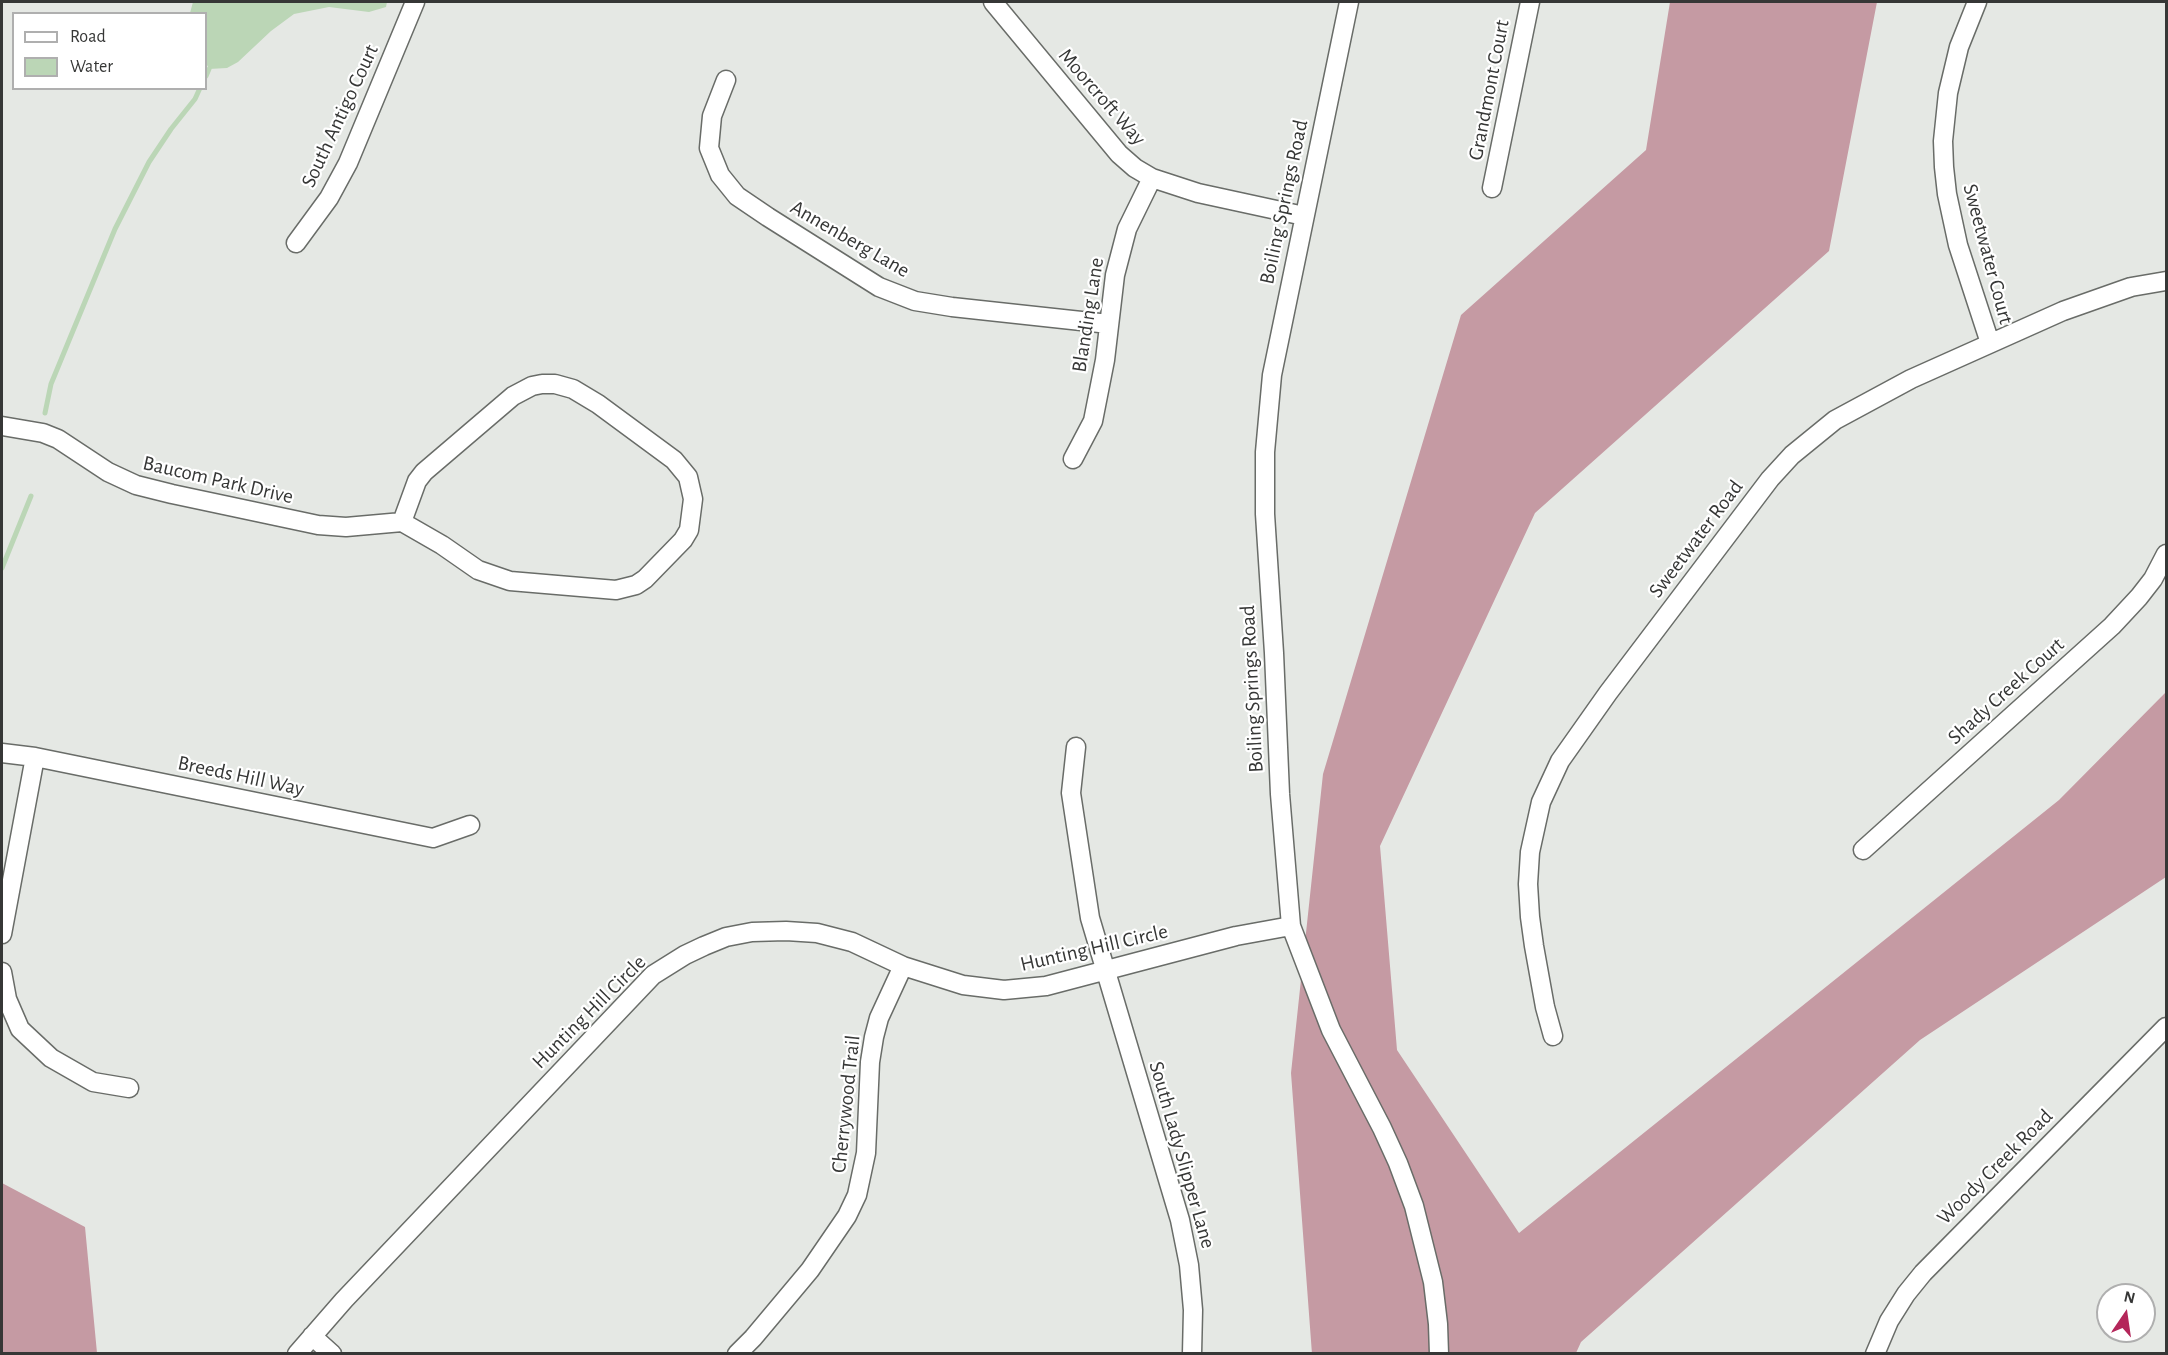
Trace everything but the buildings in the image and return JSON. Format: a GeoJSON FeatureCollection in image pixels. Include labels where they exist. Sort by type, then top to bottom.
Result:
{"type":"FeatureCollection","features":[{"type":"Feature","properties":{"kind":"street","name":"South Antigo Court"},"geometry":{"type":"LineString","coordinates":[[296,243],[329,198],[348,163],[415,2]]}},
{"type":"Feature","properties":{"kind":"street","name":"Moorcroft Way"},"geometry":{"type":"LineString","coordinates":[[993,2],[1119,154],[1136,168],[1152,178],[1198,193],[1305,216]]}},
{"type":"Feature","properties":{"kind":"street","name":"Boiling Springs Road"},"geometry":{"type":"LineString","coordinates":[[1349,2],[1272,375],[1265,452],[1265,513],[1280,794],[1291,926],[1331,1030],[1382,1128],[1414,1206],[1433,1282],[1439,1353]]}},
{"type":"Feature","properties":{"kind":"street","name":"Grandmont Court"},"geometry":{"type":"LineString","coordinates":[[1492,188],[1530,2]]}},
{"type":"Feature","properties":{"kind":"street","name":"Sweetwater Court"},"geometry":{"type":"LineString","coordinates":[[1977,2],[1959,47],[1948,93],[1943,141],[1947,194],[1958,245],[1990,343]]}},
{"type":"Feature","properties":{"kind":"street","name":"Annenberg Lane"},"geometry":{"type":"LineString","coordinates":[[726,80],[712,116],[709,148],[720,175],[737,196],[768,217],[879,287],[915,301],[952,308],[1109,324]]}},
{"type":"Feature","properties":{"kind":"street","name":"Blanding Lane"},"geometry":{"type":"LineString","coordinates":[[1073,459],[1093,421],[1105,360],[1115,275],[1126,228],[1152,178]]}},
{"type":"Feature","properties":{"kind":"street","name":"Sweetwater Road"},"geometry":{"type":"LineString","coordinates":[[1553,1036],[1545,1008],[1536,957],[1528,884],[1530,852],[1536,820],[1547,787],[1560,761],[1608,693],[1770,479],[1792,455],[1824,428],[1855,408],[1911,379],[1990,343],[2109,294],[2130,287],[2166,281]]}},
{"type":"Feature","properties":{"kind":"street"},"geometry":{"type":"LineString","coordinates":[[542,384],[555,384],[581,393],[674,460],[688,477],[693,499],[692,521],[683,540],[645,579],[636,585],[616,590],[510,581],[488,575],[442,544],[402,522],[417,481],[424,472],[513,396],[532,386],[542,384]]}},
{"type":"Feature","properties":{"kind":"street","name":"Baucom Park Drive"},"geometry":{"type":"LineString","coordinates":[[2,426],[43,433],[58,439],[108,472],[136,484],[172,494],[318,525],[355,527],[402,522]]}},
{"type":"Feature","properties":{"kind":"street","name":"Shady Creek Court"},"geometry":{"type":"LineString","coordinates":[[1863,850],[2112,626],[2139,597],[2166,554]]}},
{"type":"Feature","properties":{"kind":"street","name":"South Lady Slipper Lane"},"geometry":{"type":"LineString","coordinates":[[1076,747],[1071,794],[1090,918],[1180,1220],[1189,1265],[1194,1310],[1192,1353]]}},
{"type":"Feature","properties":{"kind":"street","name":"Breeds Hill Way"},"geometry":{"type":"LineString","coordinates":[[2,753],[36,757],[433,838],[470,825]]}},
{"type":"Feature","properties":{"kind":"street"},"geometry":{"type":"LineString","coordinates":[[2,934],[36,757]]}},
{"type":"Feature","properties":{"kind":"street","name":"Hunting Hill Circle"},"geometry":{"type":"LineString","coordinates":[[297,1353],[653,975],[677,960],[726,937],[752,932],[817,933],[852,942],[903,966],[963,985],[1004,990],[1046,986],[1236,936],[1291,926]]}},
{"type":"Feature","properties":{"kind":"street","name":"Cherrywood Trail"},"geometry":{"type":"LineString","coordinates":[[737,1353],[753,1338],[810,1270],[847,1216],[857,1195],[866,1153],[870,1062],[874,1037],[879,1018],[903,966]]}},
{"type":"Feature","properties":{"kind":"street"},"geometry":{"type":"LineString","coordinates":[[2,972],[7,999],[21,1029],[51,1058],[93,1082],[129,1088]]}},
{"type":"Feature","properties":{"kind":"street","name":"Woody Creek Road"},"geometry":{"type":"LineString","coordinates":[[1875,1353],[1889,1322],[1906,1294],[1923,1273],[2166,1027]]}},
{"type":"Feature","properties":{"kind":"street"},"geometry":{"type":"LineString","coordinates":[[312,1336],[332,1353]]}},
{"type":"Feature","properties":{"kind":"shaded area"},"geometry":{"type":"Polygon","coordinates":[[[1670,2],[1877,2],[1829,251],[1535,513],[1380,846],[1397,1050],[1519,1233],[2059,800],[2166,692],[2166,877],[1920,1040],[1581,1342],[1576,1353],[1312,1354],[1291,1073],[1323,774],[1461,315],[1646,150],[1670,2]]]}},
{"type":"Feature","properties":{"kind":"shaded area"},"geometry":{"type":"Polygon","coordinates":[[[2,1183],[85,1227],[97,1353],[2,1353],[2,1183]]]}},
{"type":"Feature","properties":{"kind":"water"},"geometry":{"type":"Polygon","coordinates":[[[193,2],[387,2],[386,7],[369,12],[329,7],[294,14],[271,31],[238,62],[227,68],[209,69],[207,65],[207,12],[190,12],[193,2]]]}},
{"type":"Feature","properties":{"kind":"waterway"},"geometry":{"type":"LineString","coordinates":[[207,74],[209,69]]}},
{"type":"Feature","properties":{"kind":"waterway"},"geometry":{"type":"LineString","coordinates":[[45,413],[51,384],[115,229],[149,162],[199,90]]}},
{"type":"Feature","properties":{"kind":"waterway"},"geometry":{"type":"LineString","coordinates":[[2,568],[31,496]]}}]}
